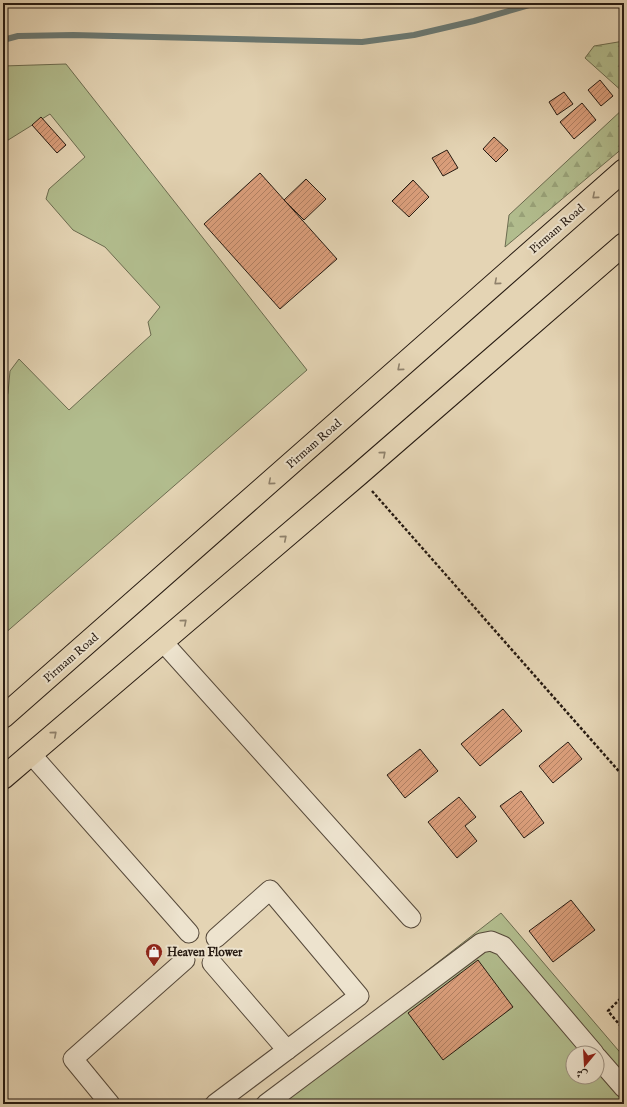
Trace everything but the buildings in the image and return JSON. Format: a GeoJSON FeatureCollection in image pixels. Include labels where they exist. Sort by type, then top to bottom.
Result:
{"type":"FeatureCollection","features":[{"type":"Feature","properties":{"kind":"highway","name":"Pirmam Road"},"geometry":{"type":"LineString","coordinates":[[3,717],[624,170]]}},
{"type":"Feature","properties":{"kind":"highway"},"geometry":{"type":"LineString","coordinates":[[3,778],[358,475],[624,244]]}},
{"type":"Feature","properties":{"kind":"street"},"geometry":{"type":"LineString","coordinates":[[162,641],[411,918]]}},
{"type":"Feature","properties":{"kind":"street"},"geometry":{"type":"LineString","coordinates":[[31,754],[189,933]]}},
{"type":"Feature","properties":{"kind":"street"},"geometry":{"type":"LineString","coordinates":[[216,938],[270,890],[358,996],[216,1104]]}},
{"type":"Feature","properties":{"kind":"street"},"geometry":{"type":"LineString","coordinates":[[194,930],[206,930],[216,938],[218,942],[218,954],[212,963],[207,966],[195,966],[189,964],[185,960],[181,950],[181,945],[185,936],[189,933],[194,930]]}},
{"type":"Feature","properties":{"kind":"street"},"geometry":{"type":"LineString","coordinates":[[266,1104],[481,943],[491,941],[502,946],[587,1045]]}},
{"type":"Feature","properties":{"kind":"street"},"geometry":{"type":"LineString","coordinates":[[110,1104],[73,1059],[185,960]]}},
{"type":"Feature","properties":{"kind":"street"},"geometry":{"type":"LineString","coordinates":[[212,963],[288,1050]]}},
{"type":"Feature","properties":{"kind":"street"},"geometry":{"type":"LineString","coordinates":[[605,1066],[624,1088]]}},
{"type":"Feature","properties":{"kind":"path"},"geometry":{"type":"LineString","coordinates":[[358,475],[624,777]]}},
{"type":"Feature","properties":{"kind":"path"},"geometry":{"type":"LineString","coordinates":[[624,995],[608,1011],[624,1030]]}},
{"type":"Feature","properties":{"kind":"green space"},"geometry":{"type":"Polygon","coordinates":[[[624,41],[624,93],[585,58],[594,46],[624,41]]]}},
{"type":"Feature","properties":{"kind":"green space"},"geometry":{"type":"Polygon","coordinates":[[[66,64],[307,370],[3,635],[3,410],[8,393],[10,371],[19,359],[69,410],[151,335],[148,322],[160,307],[105,247],[73,230],[46,199],[49,189],[85,157],[50,114],[5,142],[3,141],[3,66],[66,64]]]}},
{"type":"Feature","properties":{"kind":"green space"},"geometry":{"type":"Polygon","coordinates":[[[624,108],[624,147],[505,247],[509,215],[624,108]]]}},
{"type":"Feature","properties":{"kind":"green space"},"geometry":{"type":"Polygon","coordinates":[[[501,913],[624,1057],[624,1104],[256,1104],[501,913]]]}},
{"type":"Feature","properties":{"kind":"waterway"},"geometry":{"type":"LineString","coordinates":[[3,40],[18,36],[73,35],[362,42],[414,35],[474,21],[536,3]]}},
{"type":"Feature","properties":{"kind":"place","name":"Heaven Flower"},"geometry":{"type":"Point","coordinates":[154,967]}}]}
